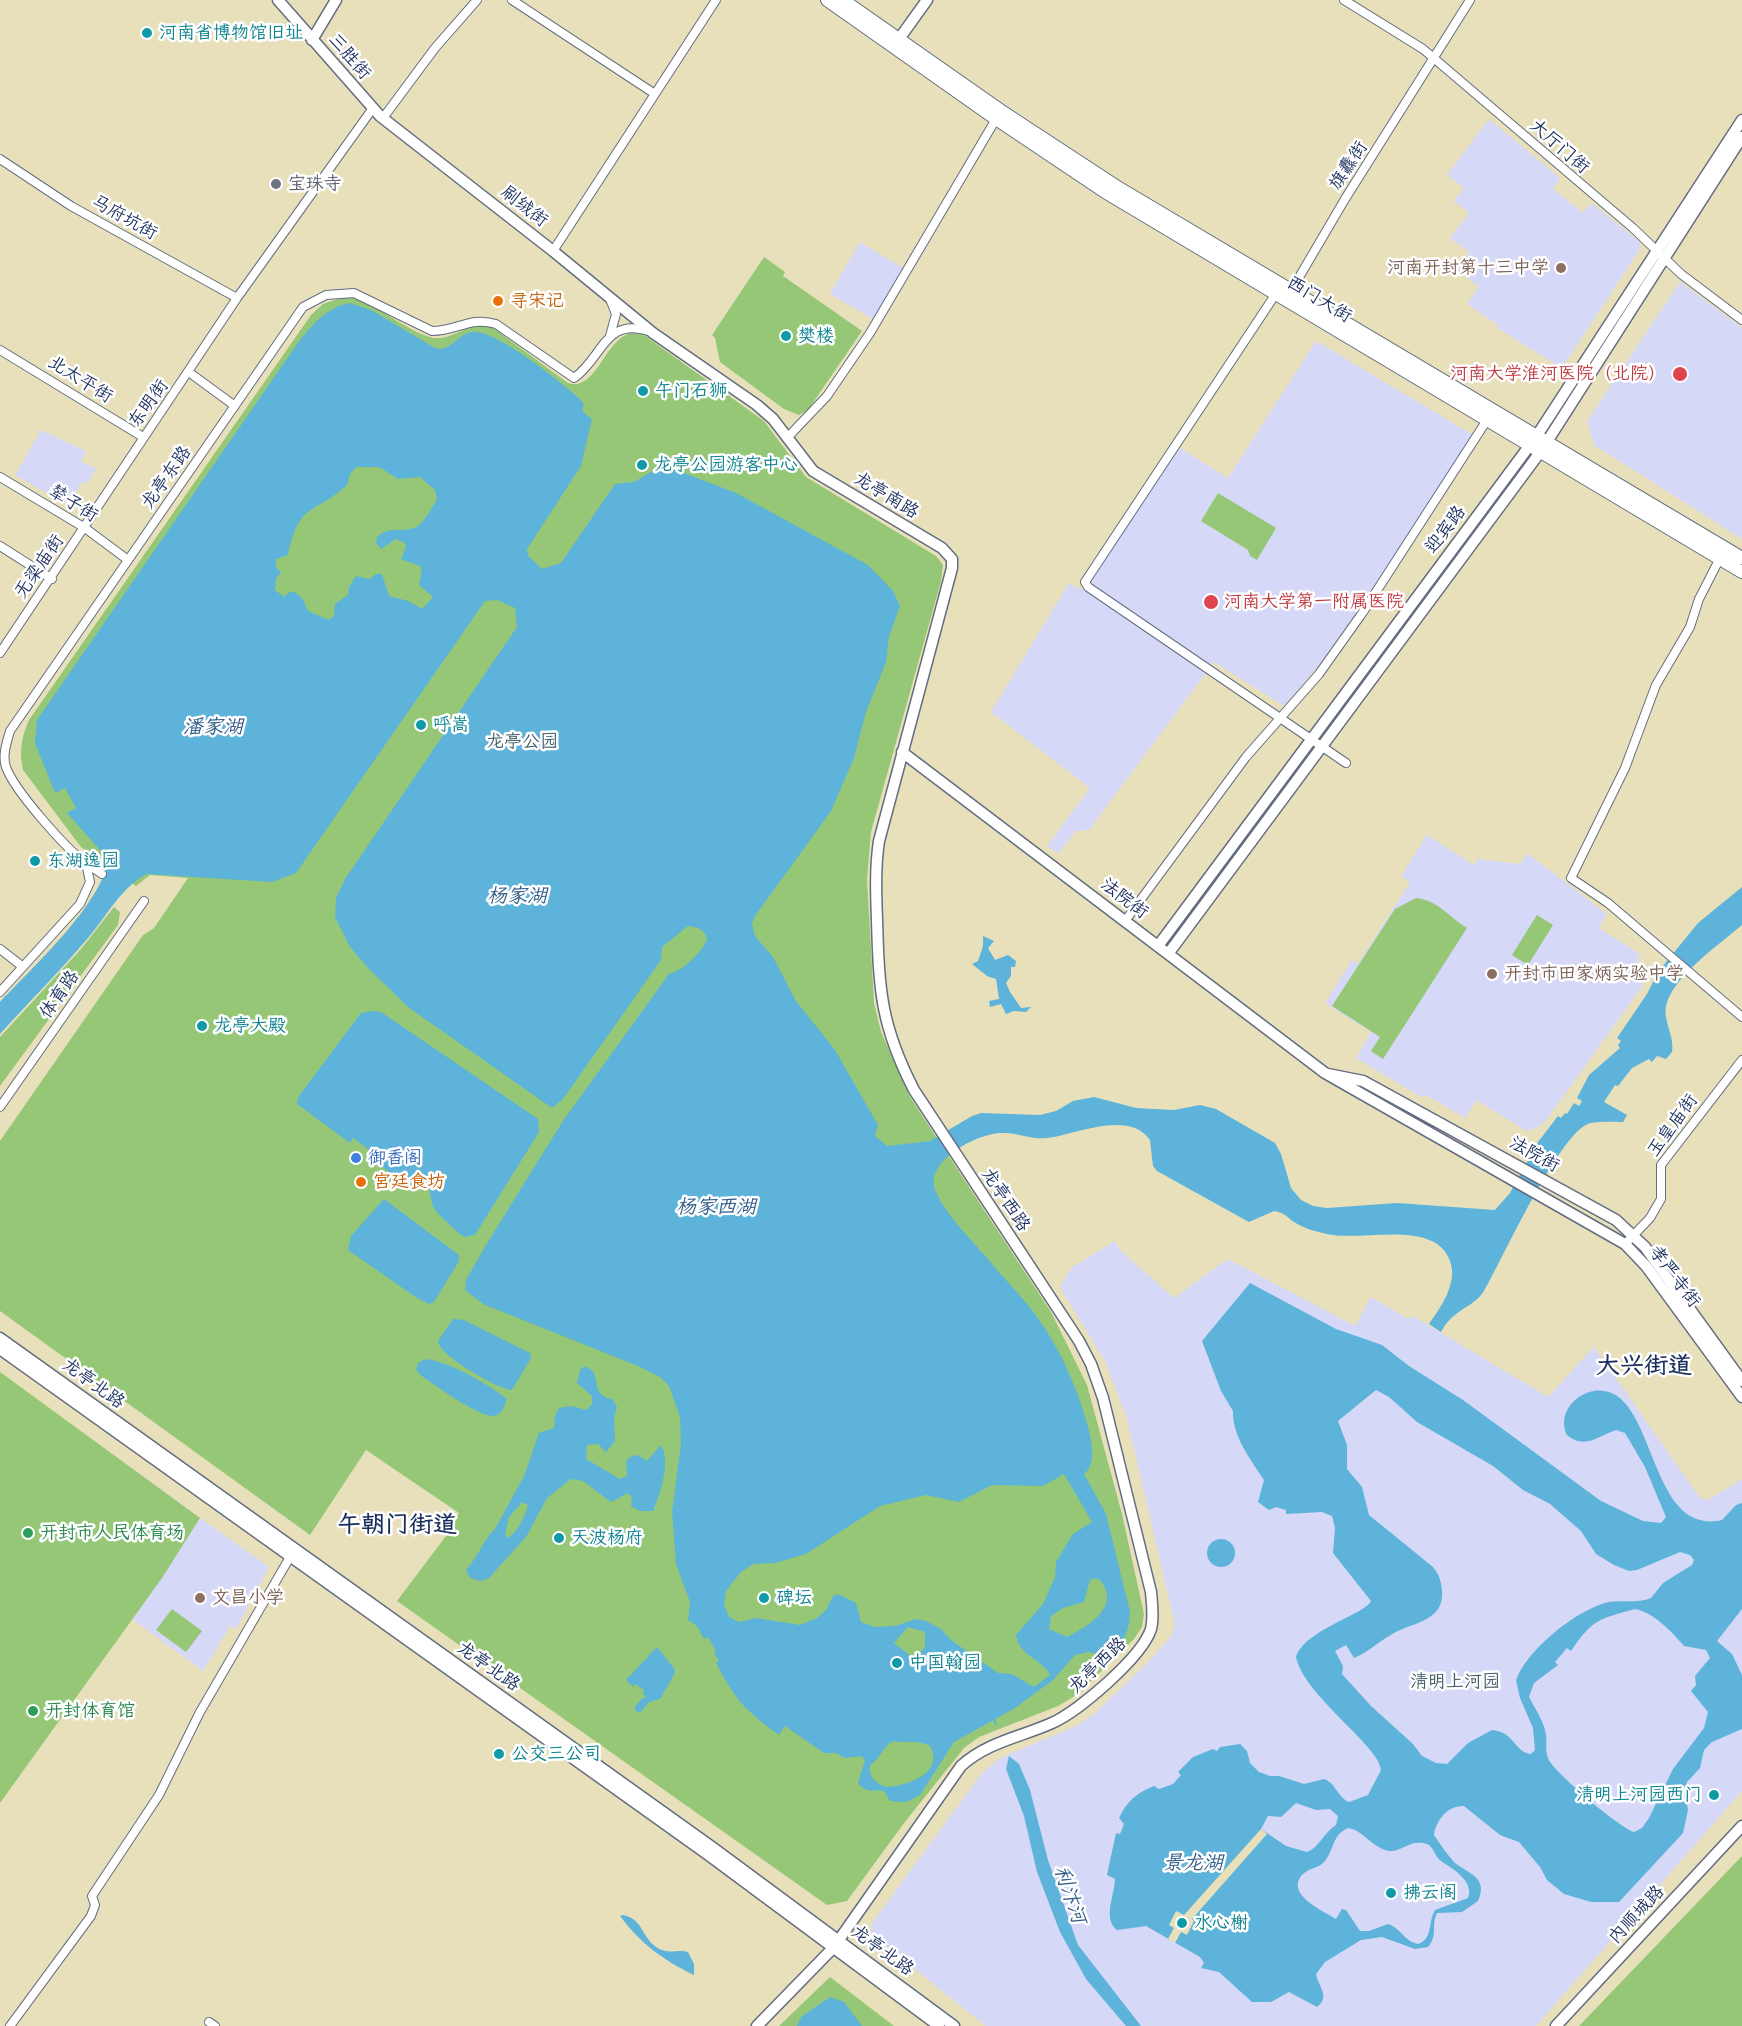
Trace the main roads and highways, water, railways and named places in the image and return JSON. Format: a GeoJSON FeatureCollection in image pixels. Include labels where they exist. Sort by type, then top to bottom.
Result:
{"type":"FeatureCollection","features":[{"type":"Feature","properties":{"kind":"main road"},"geometry":{"type":"LineString","coordinates":[[826,0],[894,40]]}},
{"type":"Feature","properties":{"kind":"main road"},"geometry":{"type":"LineString","coordinates":[[843,0],[894,40]]}},
{"type":"Feature","properties":{"kind":"main road","name":"西门大街"},"geometry":{"type":"LineString","coordinates":[[894,40],[996,119],[1105,192],[1487,420],[1538,444],[1742,558]]}},
{"type":"Feature","properties":{"kind":"main road","name":"西门大街"},"geometry":{"type":"LineString","coordinates":[[894,40],[1071,158],[1291,291],[1742,572]]}},
{"type":"Feature","properties":{"kind":"water","name":"龙亭公园"},"geometry":{"type":"Polygon","coordinates":[[[349,303],[371,310],[435,348],[446,347],[467,333],[482,333],[528,358],[580,399],[584,405],[582,411],[592,419],[581,466],[527,549],[528,556],[542,569],[561,563],[615,484],[634,482],[663,465],[736,493],[868,565],[893,591],[900,606],[889,637],[886,662],[866,712],[854,758],[831,811],[755,916],[752,924],[755,936],[773,957],[796,1001],[835,1050],[878,1125],[875,1136],[887,1146],[930,1141],[981,1113],[1040,1115],[1056,1111],[1073,1101],[1094,1097],[1136,1108],[1174,1110],[1200,1105],[1216,1109],[1275,1143],[1281,1154],[1291,1188],[1301,1200],[1313,1206],[1327,1208],[1397,1203],[1495,1210],[1510,1193],[1538,1142],[1558,1116],[1561,1118],[1565,1113],[1567,1114],[1574,1103],[1579,1106],[1582,1101],[1577,1098],[1589,1075],[1620,1048],[1618,1045],[1621,1041],[1617,1038],[1647,994],[1658,972],[1698,923],[1742,887],[1742,925],[1698,961],[1670,995],[1666,1006],[1666,1017],[1672,1041],[1672,1052],[1666,1059],[1657,1056],[1652,1062],[1649,1059],[1632,1068],[1618,1086],[1615,1085],[1604,1102],[1627,1115],[1623,1122],[1591,1123],[1576,1133],[1547,1173],[1484,1291],[1451,1318],[1441,1332],[1429,1324],[1447,1294],[1452,1269],[1442,1248],[1431,1240],[1399,1234],[1347,1236],[1328,1234],[1303,1227],[1274,1211],[1249,1222],[1157,1171],[1153,1166],[1150,1140],[1141,1131],[1129,1126],[1101,1126],[1047,1138],[1008,1133],[992,1134],[967,1143],[944,1160],[937,1170],[934,1181],[940,1201],[958,1226],[1038,1318],[1065,1364],[1076,1391],[1092,1448],[1092,1460],[1084,1474],[1106,1514],[1130,1619],[1124,1638],[1106,1658],[1089,1652],[1075,1655],[1053,1680],[1015,1708],[954,1742],[920,1795],[906,1802],[890,1801],[884,1791],[870,1790],[858,1783],[865,1760],[861,1756],[845,1758],[836,1753],[824,1753],[785,1726],[779,1735],[758,1719],[742,1704],[729,1686],[716,1663],[719,1661],[708,1637],[704,1639],[697,1626],[688,1620],[690,1602],[676,1564],[672,1512],[681,1443],[680,1417],[669,1386],[660,1377],[638,1366],[483,1304],[465,1290],[466,1280],[486,1245],[563,1121],[669,974],[686,965],[700,951],[707,940],[705,934],[698,928],[688,926],[662,947],[661,960],[563,1099],[552,1108],[408,1007],[350,947],[335,917],[336,898],[345,879],[517,627],[515,608],[497,600],[485,601],[296,873],[272,882],[147,874],[129,886],[77,950],[0,1034],[0,1002],[80,915],[103,876],[108,859],[67,813],[76,808],[65,788],[55,793],[35,743],[37,720],[300,340],[322,317],[341,305],[349,303]],[[356,467],[350,474],[347,485],[303,517],[293,537],[288,555],[276,559],[276,568],[281,572],[276,579],[275,590],[284,597],[289,592],[296,593],[302,598],[308,611],[329,620],[334,616],[335,604],[348,595],[349,587],[356,576],[369,579],[376,574],[382,574],[389,596],[408,601],[422,609],[433,597],[419,585],[422,567],[401,559],[406,547],[405,543],[396,539],[381,549],[376,543],[377,537],[386,531],[418,526],[437,499],[435,490],[420,477],[398,479],[379,467],[356,467]],[[1064,1474],[1043,1486],[992,1485],[959,1502],[926,1495],[880,1506],[806,1554],[775,1563],[753,1564],[741,1572],[726,1591],[724,1604],[729,1617],[739,1622],[756,1618],[800,1625],[817,1618],[826,1610],[833,1596],[838,1594],[856,1603],[861,1622],[875,1627],[895,1626],[916,1619],[926,1621],[941,1629],[951,1640],[998,1673],[1012,1674],[1034,1687],[1050,1675],[1021,1648],[1016,1635],[1043,1604],[1055,1577],[1056,1562],[1073,1534],[1092,1522],[1064,1474]],[[1094,1578],[1090,1580],[1084,1602],[1063,1608],[1051,1616],[1049,1629],[1067,1637],[1084,1628],[1099,1615],[1107,1599],[1106,1590],[1100,1580],[1094,1578]],[[908,1627],[894,1643],[909,1655],[917,1656],[925,1647],[925,1632],[908,1627]],[[894,1741],[870,1765],[873,1779],[886,1787],[913,1781],[928,1771],[932,1764],[933,1755],[930,1746],[925,1744],[894,1741]]]}},
{"type":"Feature","properties":{"kind":"water"},"geometry":{"type":"Polygon","coordinates":[[[983,936],[994,941],[988,948],[995,960],[1008,955],[1016,961],[1015,967],[1011,967],[1011,976],[1006,983],[1021,1008],[1031,1007],[1026,1012],[1014,1011],[1006,1014],[1001,1004],[990,1007],[989,1001],[999,999],[996,979],[987,976],[972,964],[978,961],[983,946],[983,936]]]}},
{"type":"Feature","properties":{"kind":"water"},"geometry":{"type":"Polygon","coordinates":[[[381,1012],[538,1119],[539,1132],[475,1235],[464,1237],[436,1211],[427,1184],[417,1182],[406,1185],[372,1159],[375,1154],[353,1138],[350,1143],[297,1104],[299,1096],[361,1013],[381,1012]]]}},
{"type":"Feature","properties":{"kind":"water"},"geometry":{"type":"Polygon","coordinates":[[[384,1199],[459,1255],[459,1261],[434,1302],[429,1304],[417,1298],[348,1250],[351,1236],[384,1199]]]}},
{"type":"Feature","properties":{"kind":"water","name":"景龙湖"},"geometry":{"type":"Polygon","coordinates":[[[1250,1283],[1336,1329],[1382,1345],[1409,1366],[1463,1400],[1601,1501],[1643,1521],[1661,1523],[1666,1517],[1645,1467],[1625,1433],[1616,1430],[1586,1442],[1567,1435],[1564,1427],[1566,1413],[1580,1396],[1594,1391],[1615,1395],[1630,1410],[1665,1485],[1679,1506],[1697,1519],[1722,1520],[1736,1505],[1742,1503],[1742,1609],[1717,1641],[1732,1654],[1742,1675],[1742,1729],[1712,1742],[1704,1750],[1700,1768],[1687,1782],[1685,1789],[1688,1810],[1683,1833],[1619,1902],[1591,1902],[1564,1894],[1547,1880],[1540,1867],[1519,1842],[1500,1835],[1464,1806],[1458,1806],[1444,1814],[1437,1824],[1434,1835],[1454,1862],[1479,1881],[1481,1893],[1478,1901],[1462,1912],[1437,1913],[1433,1939],[1428,1947],[1415,1949],[1382,1937],[1361,1940],[1325,1962],[1316,1974],[1323,1995],[1317,2007],[1289,1992],[1271,2002],[1252,2002],[1219,1972],[1201,1968],[1204,1963],[1200,1957],[1146,1926],[1117,1930],[1113,1925],[1110,1920],[1110,1906],[1115,1879],[1107,1875],[1116,1833],[1120,1834],[1124,1824],[1119,1818],[1129,1802],[1143,1791],[1154,1786],[1159,1789],[1173,1784],[1181,1775],[1178,1772],[1193,1757],[1213,1749],[1217,1751],[1220,1747],[1240,1744],[1247,1751],[1250,1763],[1259,1772],[1304,1784],[1324,1779],[1349,1802],[1368,1795],[1381,1770],[1368,1748],[1313,1688],[1302,1672],[1296,1657],[1301,1647],[1310,1639],[1367,1606],[1371,1601],[1333,1553],[1335,1528],[1332,1516],[1322,1512],[1286,1514],[1286,1510],[1276,1507],[1269,1510],[1258,1502],[1264,1480],[1239,1439],[1233,1411],[1221,1391],[1202,1341],[1250,1283]],[[1376,1390],[1338,1421],[1347,1445],[1347,1469],[1362,1487],[1369,1515],[1433,1567],[1437,1572],[1442,1590],[1439,1608],[1427,1619],[1394,1633],[1354,1658],[1346,1645],[1335,1651],[1343,1666],[1342,1674],[1371,1706],[1413,1744],[1422,1756],[1436,1763],[1447,1764],[1468,1743],[1492,1730],[1505,1734],[1521,1750],[1531,1754],[1535,1750],[1533,1728],[1520,1698],[1516,1680],[1530,1657],[1566,1623],[1605,1603],[1651,1598],[1663,1583],[1692,1565],[1694,1560],[1690,1555],[1680,1552],[1637,1570],[1629,1571],[1614,1565],[1596,1554],[1581,1531],[1550,1504],[1523,1490],[1493,1466],[1417,1422],[1389,1397],[1376,1390]],[[1635,1609],[1605,1618],[1585,1632],[1571,1651],[1567,1648],[1555,1662],[1558,1665],[1534,1683],[1529,1697],[1543,1725],[1547,1755],[1552,1765],[1615,1821],[1634,1832],[1642,1828],[1649,1818],[1673,1769],[1704,1728],[1708,1712],[1691,1691],[1696,1685],[1695,1676],[1710,1658],[1706,1650],[1684,1646],[1655,1618],[1642,1611],[1635,1609]],[[1296,1803],[1281,1817],[1268,1816],[1261,1829],[1286,1846],[1307,1852],[1336,1825],[1338,1816],[1330,1809],[1316,1810],[1296,1803]],[[1348,1828],[1336,1838],[1325,1861],[1302,1875],[1298,1882],[1298,1889],[1308,1901],[1336,1919],[1342,1909],[1346,1910],[1360,1931],[1369,1931],[1388,1924],[1418,1944],[1426,1939],[1435,1910],[1468,1898],[1468,1886],[1465,1881],[1439,1860],[1429,1845],[1417,1843],[1389,1851],[1377,1846],[1353,1829],[1348,1828]]]}},
{"type":"Feature","properties":{"kind":"water"},"geometry":{"type":"Polygon","coordinates":[[[453,1319],[464,1320],[530,1353],[531,1358],[512,1390],[495,1384],[470,1370],[441,1347],[438,1341],[453,1319]]]}},
{"type":"Feature","properties":{"kind":"water"},"geometry":{"type":"Polygon","coordinates":[[[426,1359],[446,1364],[490,1387],[507,1399],[502,1410],[499,1414],[491,1416],[482,1413],[423,1377],[416,1370],[418,1363],[426,1359]]]}},
{"type":"Feature","properties":{"kind":"water"},"geometry":{"type":"Polygon","coordinates":[[[585,1366],[593,1371],[602,1395],[612,1399],[617,1407],[614,1418],[615,1441],[606,1452],[598,1444],[587,1445],[586,1459],[620,1479],[627,1476],[626,1461],[632,1456],[638,1455],[647,1461],[661,1445],[664,1452],[665,1469],[653,1511],[640,1511],[631,1506],[632,1497],[628,1493],[611,1502],[583,1481],[571,1479],[547,1498],[526,1537],[489,1578],[481,1581],[470,1578],[466,1570],[495,1529],[524,1476],[539,1433],[554,1428],[555,1416],[559,1408],[571,1406],[587,1410],[592,1404],[592,1396],[577,1383],[580,1370],[585,1366]],[[522,1502],[509,1517],[505,1534],[508,1538],[520,1524],[528,1505],[522,1502]]]}},
{"type":"Feature","properties":{"kind":"water"},"geometry":{"type":"Polygon","coordinates":[[[1221,1539],[1231,1543],[1235,1553],[1231,1563],[1221,1567],[1211,1563],[1207,1553],[1211,1543],[1221,1539]]]}},
{"type":"Feature","properties":{"kind":"water"},"geometry":{"type":"Polygon","coordinates":[[[657,1647],[674,1668],[675,1673],[660,1699],[646,1703],[644,1690],[635,1684],[633,1687],[626,1680],[657,1647]]]}},
{"type":"Feature","properties":{"kind":"water"},"geometry":{"type":"Polygon","coordinates":[[[1009,1756],[1019,1764],[1030,1790],[1048,1860],[1078,1945],[1141,2026],[1126,2026],[1086,1979],[1060,1932],[1037,1872],[1024,1816],[1006,1769],[1009,1756]]]}},
{"type":"Feature","properties":{"kind":"water"},"geometry":{"type":"Polygon","coordinates":[[[620,1916],[634,1920],[656,1947],[668,1951],[688,1952],[694,1964],[694,1975],[662,1957],[644,1943],[620,1916]]]}},
{"type":"Feature","properties":{"kind":"water"},"geometry":{"type":"Polygon","coordinates":[[[830,1997],[844,2002],[862,2026],[797,2026],[801,2017],[830,1997]]]}},
{"type":"Feature","properties":{"kind":"waterway"},"geometry":{"type":"LineString","coordinates":[[639,1708],[644,1702]]}},
{"type":"Feature","properties":{"kind":"waterway"},"geometry":{"type":"LineString","coordinates":[[994,1720],[996,1724]]}},
{"type":"Feature","properties":{"kind":"place","name":"河南省博物馆旧址"},"geometry":{"type":"Point","coordinates":[147,33]}},
{"type":"Feature","properties":{"kind":"place","name":"宝珠寺"},"geometry":{"type":"Point","coordinates":[276,184]}},
{"type":"Feature","properties":{"kind":"place","name":"河南开封第十三中学"},"geometry":{"type":"Point","coordinates":[1561,268]}},
{"type":"Feature","properties":{"kind":"place","name":"寻宋记"},"geometry":{"type":"Point","coordinates":[498,301]}},
{"type":"Feature","properties":{"kind":"place","name":"樊楼"},"geometry":{"type":"Point","coordinates":[786,336]}},
{"type":"Feature","properties":{"kind":"place","name":"河南大学淮河医院（北院）"},"geometry":{"type":"Point","coordinates":[1680,374]}},
{"type":"Feature","properties":{"kind":"place","name":"午门石狮"},"geometry":{"type":"Point","coordinates":[643,391]}},
{"type":"Feature","properties":{"kind":"place","name":"龙亭公园游客中心"},"geometry":{"type":"Point","coordinates":[642,465]}},
{"type":"Feature","properties":{"kind":"place","name":"河南大学第一附属医院"},"geometry":{"type":"Point","coordinates":[1211,602]}},
{"type":"Feature","properties":{"kind":"place","name":"呼嵩"},"geometry":{"type":"Point","coordinates":[421,725]}},
{"type":"Feature","properties":{"kind":"place","name":"东湖逸园"},"geometry":{"type":"Point","coordinates":[35,861]}},
{"type":"Feature","properties":{"kind":"place","name":"开封市田家炳实验中学"},"geometry":{"type":"Point","coordinates":[1492,974]}},
{"type":"Feature","properties":{"kind":"place","name":"龙亭大殿"},"geometry":{"type":"Point","coordinates":[202,1026]}},
{"type":"Feature","properties":{"kind":"place","name":"御香阁"},"geometry":{"type":"Point","coordinates":[356,1158]}},
{"type":"Feature","properties":{"kind":"place","name":"宫廷食坊"},"geometry":{"type":"Point","coordinates":[361,1182]}},
{"type":"Feature","properties":{"kind":"place","name":"开封市人民体育场"},"geometry":{"type":"Point","coordinates":[28,1533]}},
{"type":"Feature","properties":{"kind":"place","name":"天波杨府"},"geometry":{"type":"Point","coordinates":[559,1538]}},
{"type":"Feature","properties":{"kind":"place","name":"文昌小学"},"geometry":{"type":"Point","coordinates":[200,1598]}},
{"type":"Feature","properties":{"kind":"place","name":"碑坛"},"geometry":{"type":"Point","coordinates":[764,1598]}},
{"type":"Feature","properties":{"kind":"place","name":"中国翰园"},"geometry":{"type":"Point","coordinates":[897,1663]}},
{"type":"Feature","properties":{"kind":"place","name":"开封体育馆"},"geometry":{"type":"Point","coordinates":[33,1711]}},
{"type":"Feature","properties":{"kind":"place","name":"公交三公司"},"geometry":{"type":"Point","coordinates":[499,1754]}},
{"type":"Feature","properties":{"kind":"place","name":"清明上河园西门"},"geometry":{"type":"Point","coordinates":[1714,1795]}},
{"type":"Feature","properties":{"kind":"place","name":"拂云阁"},"geometry":{"type":"Point","coordinates":[1391,1893]}},
{"type":"Feature","properties":{"kind":"place","name":"水心榭"},"geometry":{"type":"Point","coordinates":[1182,1923]}},
{"type":"Feature","properties":{"kind":"district","name":"大兴街道"},"geometry":{"type":"Point","coordinates":[1644,1367]}},
{"type":"Feature","properties":{"kind":"district","name":"午朝门街道"},"geometry":{"type":"Point","coordinates":[397,1526]}},
{"type":"Feature","properties":{"kind":"water label","name":"潘家湖"},"geometry":{"type":"Point","coordinates":[213,728]}},
{"type":"Feature","properties":{"kind":"water label","name":"杨家湖"},"geometry":{"type":"Point","coordinates":[517,897]}},
{"type":"Feature","properties":{"kind":"water label","name":"杨家西湖"},"geometry":{"type":"Point","coordinates":[716,1208]}},
{"type":"Feature","properties":{"kind":"water label","name":"利汴河"},"geometry":{"type":"Point","coordinates":[1069,1895]}},
{"type":"Feature","properties":{"kind":"park label","name":"清明上河园"},"geometry":{"type":"Point","coordinates":[1455,1682]}}]}
